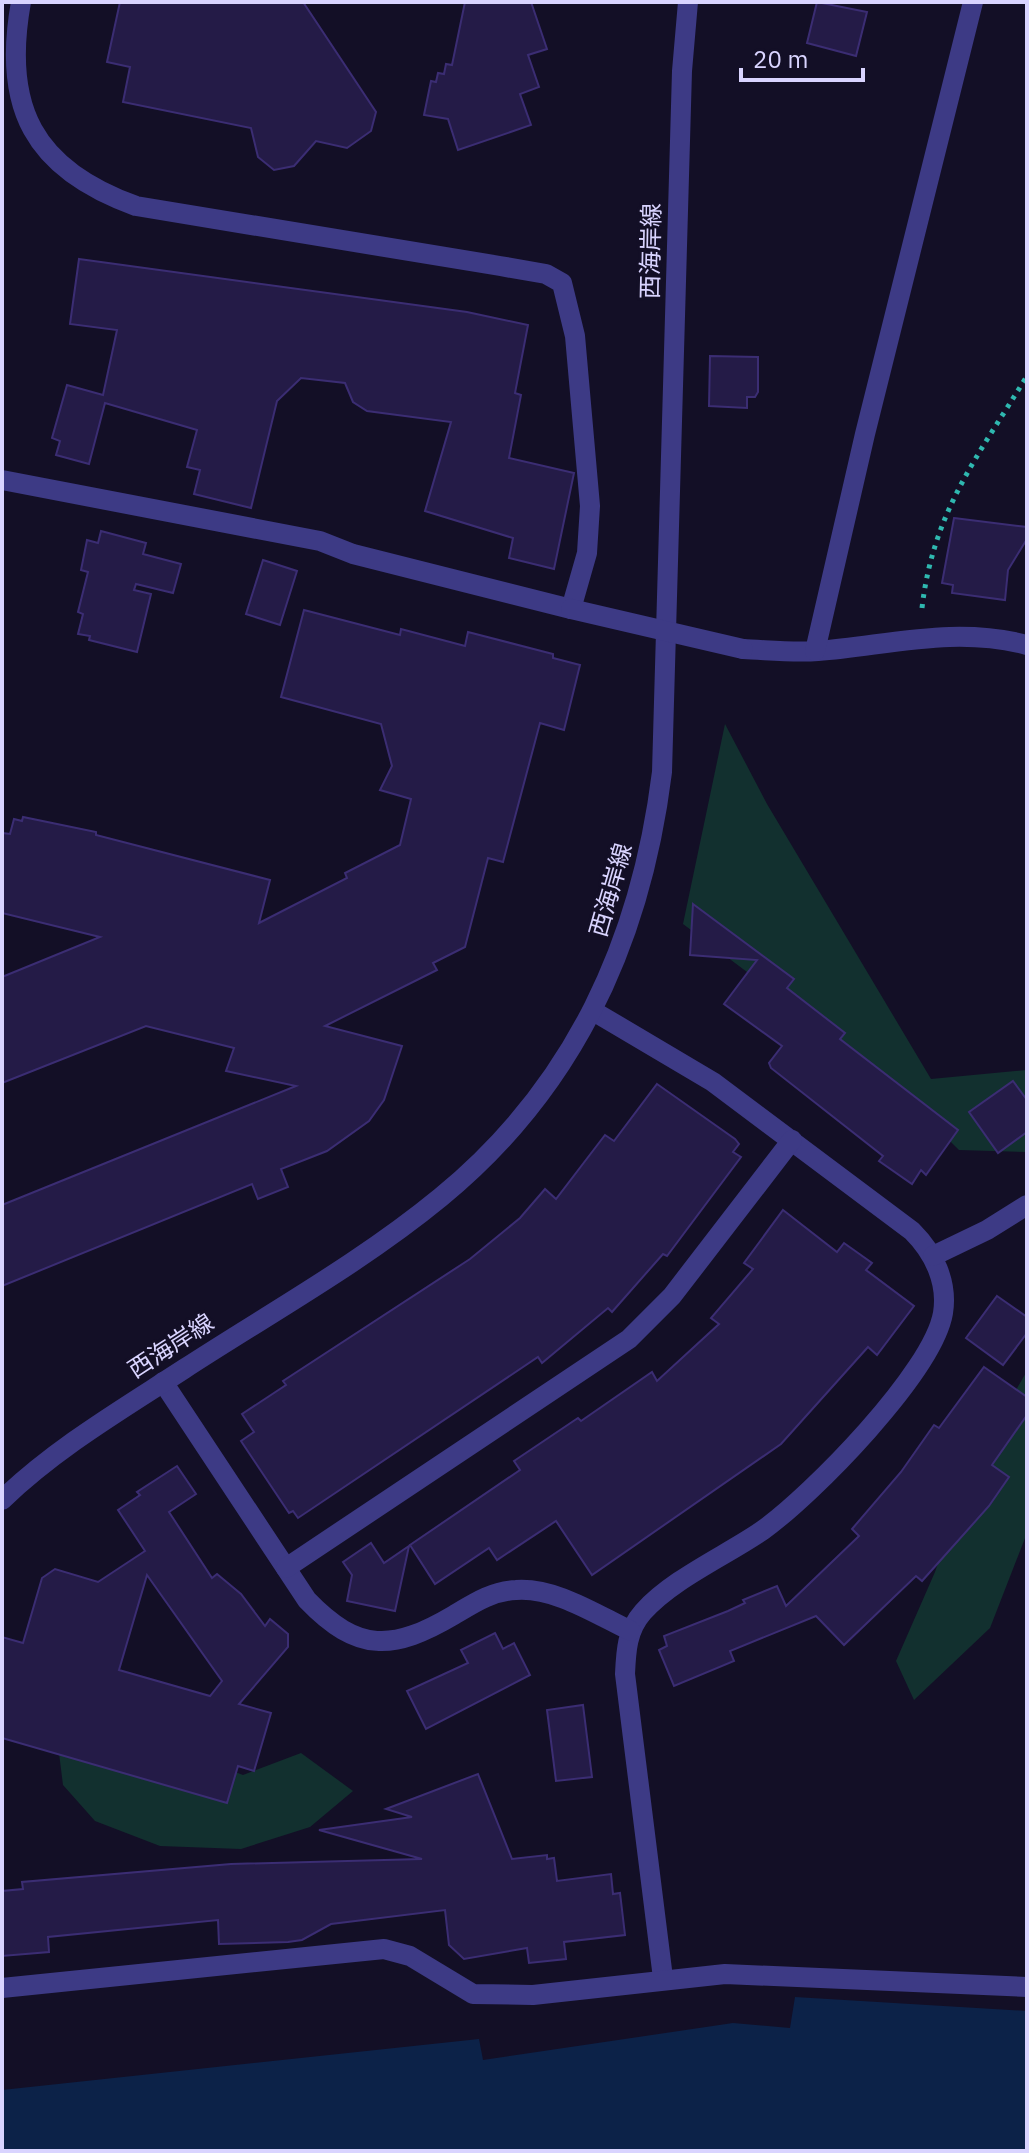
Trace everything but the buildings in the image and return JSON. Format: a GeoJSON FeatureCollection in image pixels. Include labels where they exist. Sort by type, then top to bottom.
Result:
{"type":"FeatureCollection","features":[{"type":"Feature","properties":{"kind":"street"},"geometry":{"type":"LineString","coordinates":[[21,2],[14,55],[16,85],[22,108],[46,150],[81,182],[136,206],[531,271],[562,283],[575,336],[590,506],[587,553],[571,609]]}},
{"type":"Feature","properties":{"kind":"street","name":"西海岸線"},"geometry":{"type":"LineString","coordinates":[[2,1500],[56,1454],[398,1230],[441,1197],[525,1113],[564,1060],[593,1011],[633,917],[651,843],[662,772],[682,71],[688,2]]}},
{"type":"Feature","properties":{"kind":"street"},"geometry":{"type":"LineString","coordinates":[[815,651],[865,434],[973,2]]}},
{"type":"Feature","properties":{"kind":"street"},"geometry":{"type":"LineString","coordinates":[[2,480],[320,541],[353,554],[743,649],[815,651],[918,637],[992,636],[1027,645]]}},
{"type":"Feature","properties":{"kind":"street"},"geometry":{"type":"LineString","coordinates":[[593,1011],[679,1060],[912,1231],[933,1256],[944,1302],[927,1351],[860,1438],[811,1492],[764,1529],[653,1602],[631,1631],[625,1674],[663,1978]]}},
{"type":"Feature","properties":{"kind":"street"},"geometry":{"type":"LineString","coordinates":[[286,1568],[629,1339],[672,1296],[792,1140]]}},
{"type":"Feature","properties":{"kind":"street"},"geometry":{"type":"LineString","coordinates":[[933,1256],[987,1230],[1027,1205]]}},
{"type":"Feature","properties":{"kind":"street"},"geometry":{"type":"LineString","coordinates":[[163,1382],[307,1600],[331,1626],[371,1641],[394,1641],[416,1635],[497,1592],[519,1589],[545,1593],[631,1631]]}},
{"type":"Feature","properties":{"kind":"street"},"geometry":{"type":"LineString","coordinates":[[2,1988],[384,1949],[410,1956],[473,1994],[533,1995],[663,1978],[725,1974],[1027,1987]]}},
{"type":"Feature","properties":{"kind":"path"},"geometry":{"type":"LineString","coordinates":[[918,637],[927,564],[942,520],[1027,376]]}},
{"type":"Feature","properties":{"kind":"green space"},"geometry":{"type":"Polygon","coordinates":[[[725,724],[767,804],[931,1079],[1027,1070],[1027,1152],[959,1150],[879,1071],[683,924],[725,724]]]}},
{"type":"Feature","properties":{"kind":"green space"},"geometry":{"type":"Polygon","coordinates":[[[1027,1371],[1027,1533],[990,1628],[914,1700],[896,1661],[935,1572],[973,1464],[1027,1371]]]}},
{"type":"Feature","properties":{"kind":"green space"},"geometry":{"type":"Polygon","coordinates":[[[131,1732],[243,1775],[301,1753],[353,1791],[310,1827],[241,1849],[160,1846],[95,1821],[63,1785],[57,1737],[131,1732]]]}},
{"type":"Feature","properties":{"kind":"water"},"geometry":{"type":"Polygon","coordinates":[[[795,1997],[1027,2011],[1027,2151],[2,2151],[2,2090],[479,2039],[483,2060],[733,2023],[790,2028],[795,1997]]]}}]}
